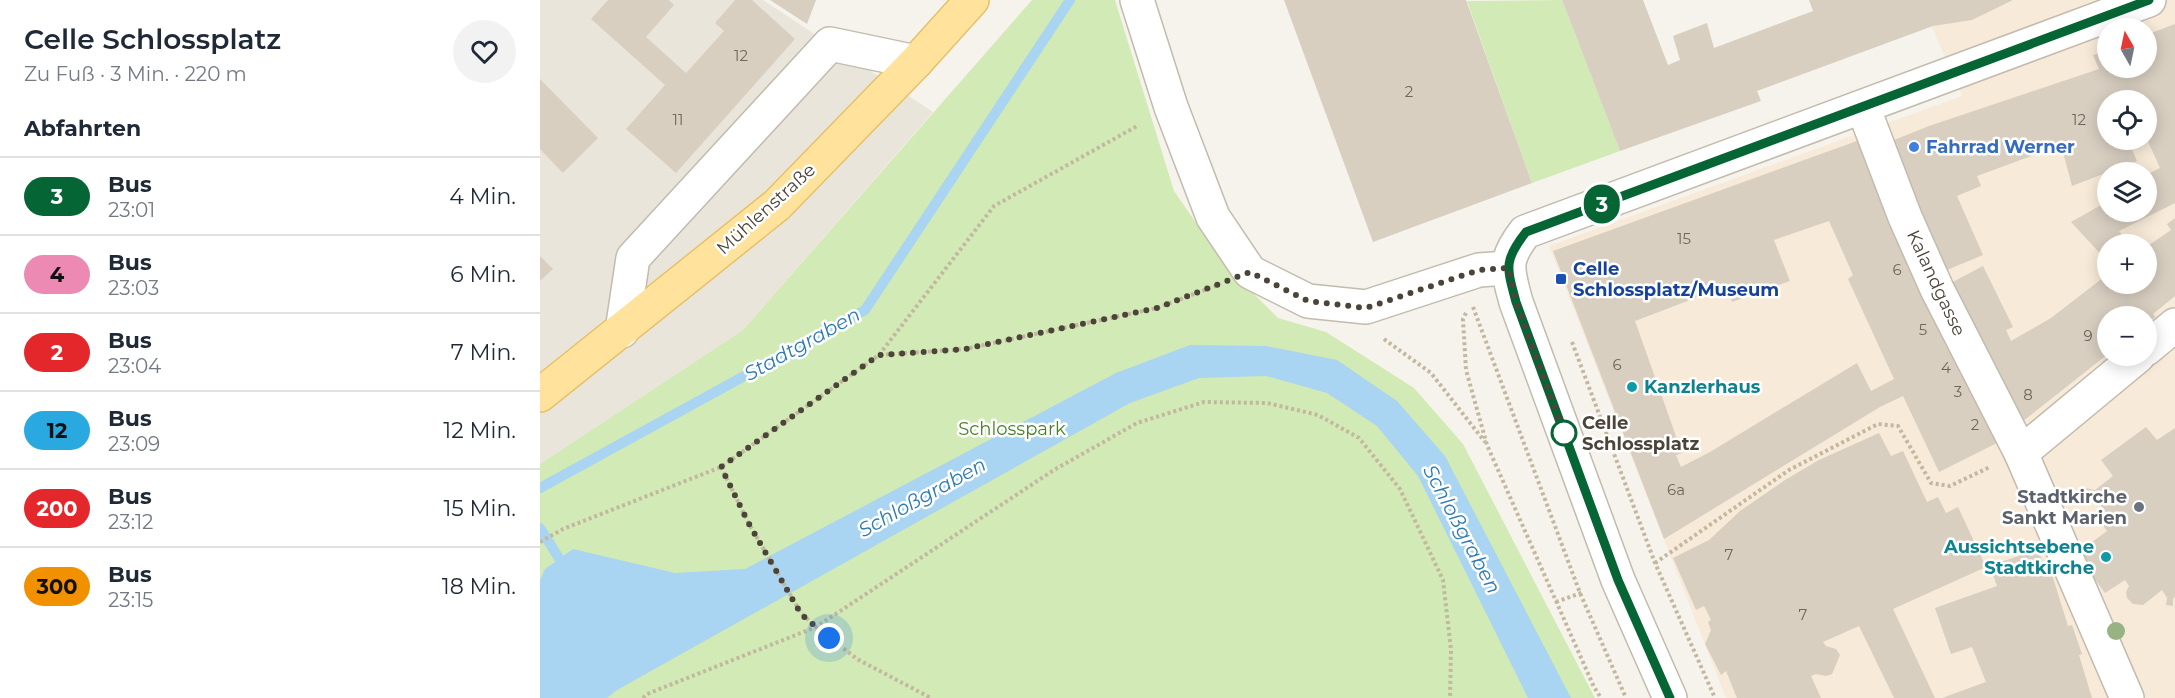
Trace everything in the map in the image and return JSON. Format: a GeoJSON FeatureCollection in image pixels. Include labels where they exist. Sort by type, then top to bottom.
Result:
{"type":"FeatureCollection","features":[{"type":"Feature","properties":{"kind":"main road","name":"Mühlenstraße"},"geometry":{"type":"LineString","coordinates":[[540,395],[777,205],[916,62],[972,0]]}},
{"type":"Feature","properties":{"kind":"street"},"geometry":{"type":"LineString","coordinates":[[1137,0],[1172,107],[1213,217],[1250,272],[1308,301],[1366,308],[1479,270],[1508,268]]}},
{"type":"Feature","properties":{"kind":"street"},"geometry":{"type":"LineString","coordinates":[[1670,698],[1618,580],[1516,302],[1508,268],[1512,250],[1526,232],[2149,0]]}},
{"type":"Feature","properties":{"kind":"street"},"geometry":{"type":"LineString","coordinates":[[622,331],[633,258],[830,44],[916,62]]}},
{"type":"Feature","properties":{"kind":"street","name":"Kalandgasse"},"geometry":{"type":"LineString","coordinates":[[1863,106],[1905,217],[1937,289],[2021,453],[2127,698]]}},
{"type":"Feature","properties":{"kind":"street"},"geometry":{"type":"LineString","coordinates":[[2157,340],[2175,325]]}},
{"type":"Feature","properties":{"kind":"street"},"geometry":{"type":"LineString","coordinates":[[2021,453],[2126,366]]}},
{"type":"Feature","properties":{"kind":"path"},"geometry":{"type":"LineString","coordinates":[[540,542],[563,529],[721,467],[879,355],[994,206],[1172,107]]}},
{"type":"Feature","properties":{"kind":"path"},"geometry":{"type":"LineString","coordinates":[[879,355],[965,349],[1157,308],[1250,272]]}},
{"type":"Feature","properties":{"kind":"path"},"geometry":{"type":"LineString","coordinates":[[1601,698],[1589,676],[1488,445],[1466,370],[1463,320],[1471,301],[1580,593],[1626,698]]}},
{"type":"Feature","properties":{"kind":"path"},"geometry":{"type":"LineString","coordinates":[[1366,308],[1380,336],[1431,373],[1488,445]]}},
{"type":"Feature","properties":{"kind":"path"},"geometry":{"type":"LineString","coordinates":[[1571,341],[1655,563],[1715,698]]}},
{"type":"Feature","properties":{"kind":"path"},"geometry":{"type":"LineString","coordinates":[[643,698],[647,694],[816,627],[1054,470],[1137,423],[1204,402],[1267,403],[1318,415],[1359,438],[1400,489],[1443,580],[1451,650],[1450,698]]}},
{"type":"Feature","properties":{"kind":"path"},"geometry":{"type":"LineString","coordinates":[[1655,563],[1789,470],[1878,424],[1898,426],[1931,483],[1950,486],[2021,453]]}},
{"type":"Feature","properties":{"kind":"path"},"geometry":{"type":"LineString","coordinates":[[721,467],[749,524],[801,614],[857,659],[931,698]]}},
{"type":"Feature","properties":{"kind":"shaded area"},"geometry":{"type":"Polygon","coordinates":[[[540,0],[763,0],[933,112],[743,330],[540,464],[540,0]]]}},
{"type":"Feature","properties":{"kind":"shaded area"},"geometry":{"type":"Polygon","coordinates":[[[1920,0],[2175,0],[2175,698],[1726,698],[1549,246],[1962,96],[1920,0]]]}},
{"type":"Feature","properties":{"kind":"green space","name":"Schlosspark"},"geometry":{"type":"Polygon","coordinates":[[[1032,0],[1115,0],[1174,191],[1226,266],[1278,318],[1326,332],[1414,388],[1463,444],[1595,698],[540,698],[540,464],[743,330],[1032,0]]]}},
{"type":"Feature","properties":{"kind":"green space"},"geometry":{"type":"Polygon","coordinates":[[[1562,0],[1620,151],[1532,183],[1467,1],[1562,0]]]}},
{"type":"Feature","properties":{"kind":"water","name":"Schloßgraben"},"geometry":{"type":"Polygon","coordinates":[[[1190,345],[1266,346],[1337,360],[1397,401],[1445,456],[1571,698],[1528,698],[1418,476],[1377,426],[1327,393],[1266,376],[1199,378],[1130,403],[617,690],[607,698],[540,698],[540,580],[545,569],[573,549],[675,573],[745,569],[1116,373],[1190,345]]]}},
{"type":"Feature","properties":{"kind":"building"},"geometry":{"type":"Polygon","coordinates":[[[608,0],[669,0],[674,5],[646,37],[686,73],[724,31],[715,23],[735,0],[752,0],[795,39],[676,173],[626,129],[665,85],[591,19],[608,0]]]}},
{"type":"Feature","properties":{"kind":"building"},"geometry":{"type":"Polygon","coordinates":[[[770,0],[816,0],[807,24],[770,0]]]}},
{"type":"Feature","properties":{"kind":"building"},"geometry":{"type":"Polygon","coordinates":[[[1284,0],[1466,0],[1532,183],[1373,242],[1284,0]]]}},
{"type":"Feature","properties":{"kind":"building"},"geometry":{"type":"Polygon","coordinates":[[[1562,0],[1643,0],[1668,65],[1680,60],[1673,36],[1707,23],[1714,48],[1813,11],[1809,0],[2013,0],[1972,20],[1933,26],[1757,91],[1761,101],[1620,151],[1562,0]]]}},
{"type":"Feature","properties":{"kind":"building"},"geometry":{"type":"Polygon","coordinates":[[[2175,24],[2175,203],[2157,212],[2157,170],[2160,168],[2152,150],[2157,150],[2157,90],[2097,90],[2097,150],[2132,150],[2137,161],[2097,162],[2097,176],[2072,186],[2061,145],[1977,176],[1981,186],[1957,196],[1983,255],[1942,272],[1884,144],[1929,126],[2097,70],[2097,78],[2157,78],[2157,31],[2175,24]]]}},
{"type":"Feature","properties":{"kind":"building"},"geometry":{"type":"Polygon","coordinates":[[[540,79],[598,138],[563,173],[540,149],[540,79]]]}},
{"type":"Feature","properties":{"kind":"building"},"geometry":{"type":"Polygon","coordinates":[[[1868,137],[1928,282],[1918,286],[1947,348],[1958,344],[2005,439],[1939,472],[1903,396],[1880,407],[1664,539],[1553,251],[1868,137]],[[1829,221],[1774,240],[1790,281],[1732,302],[1727,286],[1635,321],[1682,453],[1676,455],[1681,467],[1710,452],[1857,363],[1871,391],[1894,379],[1848,279],[1853,275],[1829,221]]]}},
{"type":"Feature","properties":{"kind":"building"},"geometry":{"type":"Polygon","coordinates":[[[2097,207],[2097,222],[2137,222],[2119,231],[2121,234],[2097,234],[2097,250],[2071,222],[2097,207]]]}},
{"type":"Feature","properties":{"kind":"building"},"geometry":{"type":"Polygon","coordinates":[[[2175,218],[2175,296],[2157,311],[2157,306],[2097,306],[2097,363],[2018,425],[1947,285],[1983,266],[2013,327],[2006,330],[2011,341],[2051,318],[2097,282],[2097,294],[2157,294],[2157,240],[2171,230],[2167,224],[2175,218]]]}},
{"type":"Feature","properties":{"kind":"building"},"geometry":{"type":"Polygon","coordinates":[[[540,256],[553,269],[540,281],[540,256]]]}},
{"type":"Feature","properties":{"kind":"building","name":"Stadtkirche Sankt Marien"},"geometry":{"type":"Polygon","coordinates":[[[2146,427],[2157,440],[2175,428],[2175,597],[2173,606],[2166,605],[2167,598],[2162,590],[2143,605],[2133,604],[2127,598],[2126,592],[2129,586],[2125,580],[2105,593],[2076,554],[2107,531],[2102,524],[2110,518],[2095,497],[2080,495],[2081,487],[2095,490],[2113,476],[2101,460],[2146,427]]]}},
{"type":"Feature","properties":{"kind":"building"},"geometry":{"type":"Polygon","coordinates":[[[1879,433],[1891,456],[1903,451],[1927,502],[1938,497],[1946,513],[1958,507],[1986,567],[1893,609],[1935,698],[1894,698],[1859,626],[1823,642],[1826,646],[1836,649],[1840,655],[1832,674],[1811,676],[1821,698],[1737,698],[1726,671],[1721,675],[1705,644],[1711,630],[1708,622],[1711,620],[1704,606],[1696,610],[1673,558],[1709,540],[1740,511],[1785,480],[1819,460],[1879,433]]]}},
{"type":"Feature","properties":{"kind":"building"},"geometry":{"type":"Polygon","coordinates":[[[2038,549],[2045,569],[2050,568],[2068,626],[2072,625],[2082,654],[2079,655],[2092,698],[1942,698],[1986,682],[1972,647],[1951,654],[1935,608],[1997,586],[1990,566],[2038,549]]]}},
{"type":"Feature","properties":{"kind":"waterway","name":"Stadtgraben"},"geometry":{"type":"LineString","coordinates":[[540,488],[865,310],[1070,0]]}},
{"type":"Feature","properties":{"kind":"waterway","name":"Stadtgraben"},"geometry":{"type":"LineString","coordinates":[[540,528],[567,571]]}},
{"type":"Feature","properties":{"kind":"bus line","name":"3"},"geometry":{"type":"LineString","coordinates":[[1670,698],[1618,580],[1516,302],[1508,268],[1512,250],[1526,232],[2149,0]]}},
{"type":"Feature","properties":{"kind":"place","name":"Fahrrad Werner"},"geometry":{"type":"Point","coordinates":[1914,147]}},
{"type":"Feature","properties":{"kind":"place","name":"Celle Schlossplatz/Museum"},"geometry":{"type":"Point","coordinates":[1561,279]}},
{"type":"Feature","properties":{"kind":"place","name":"Kanzlerhaus"},"geometry":{"type":"Point","coordinates":[1632,387]}},
{"type":"Feature","properties":{"kind":"place","name":"Celle Schlossplatz"},"geometry":{"type":"Point","coordinates":[1564,433]}},
{"type":"Feature","properties":{"kind":"place","name":"Stadtkirche Sankt Marien"},"geometry":{"type":"Point","coordinates":[2139,507]}},
{"type":"Feature","properties":{"kind":"place","name":"Aussichtsebene Stadtkirche"},"geometry":{"type":"Point","coordinates":[2106,557]}},
{"type":"Feature","properties":{"kind":"route"},"geometry":{"type":"LineString","coordinates":[[829,638],[801,614],[749,524],[721,467],[879,355],[965,349],[1157,308],[1250,272],[1308,301],[1366,308],[1479,270],[1508,268],[1516,302],[1564,433]]}}]}
